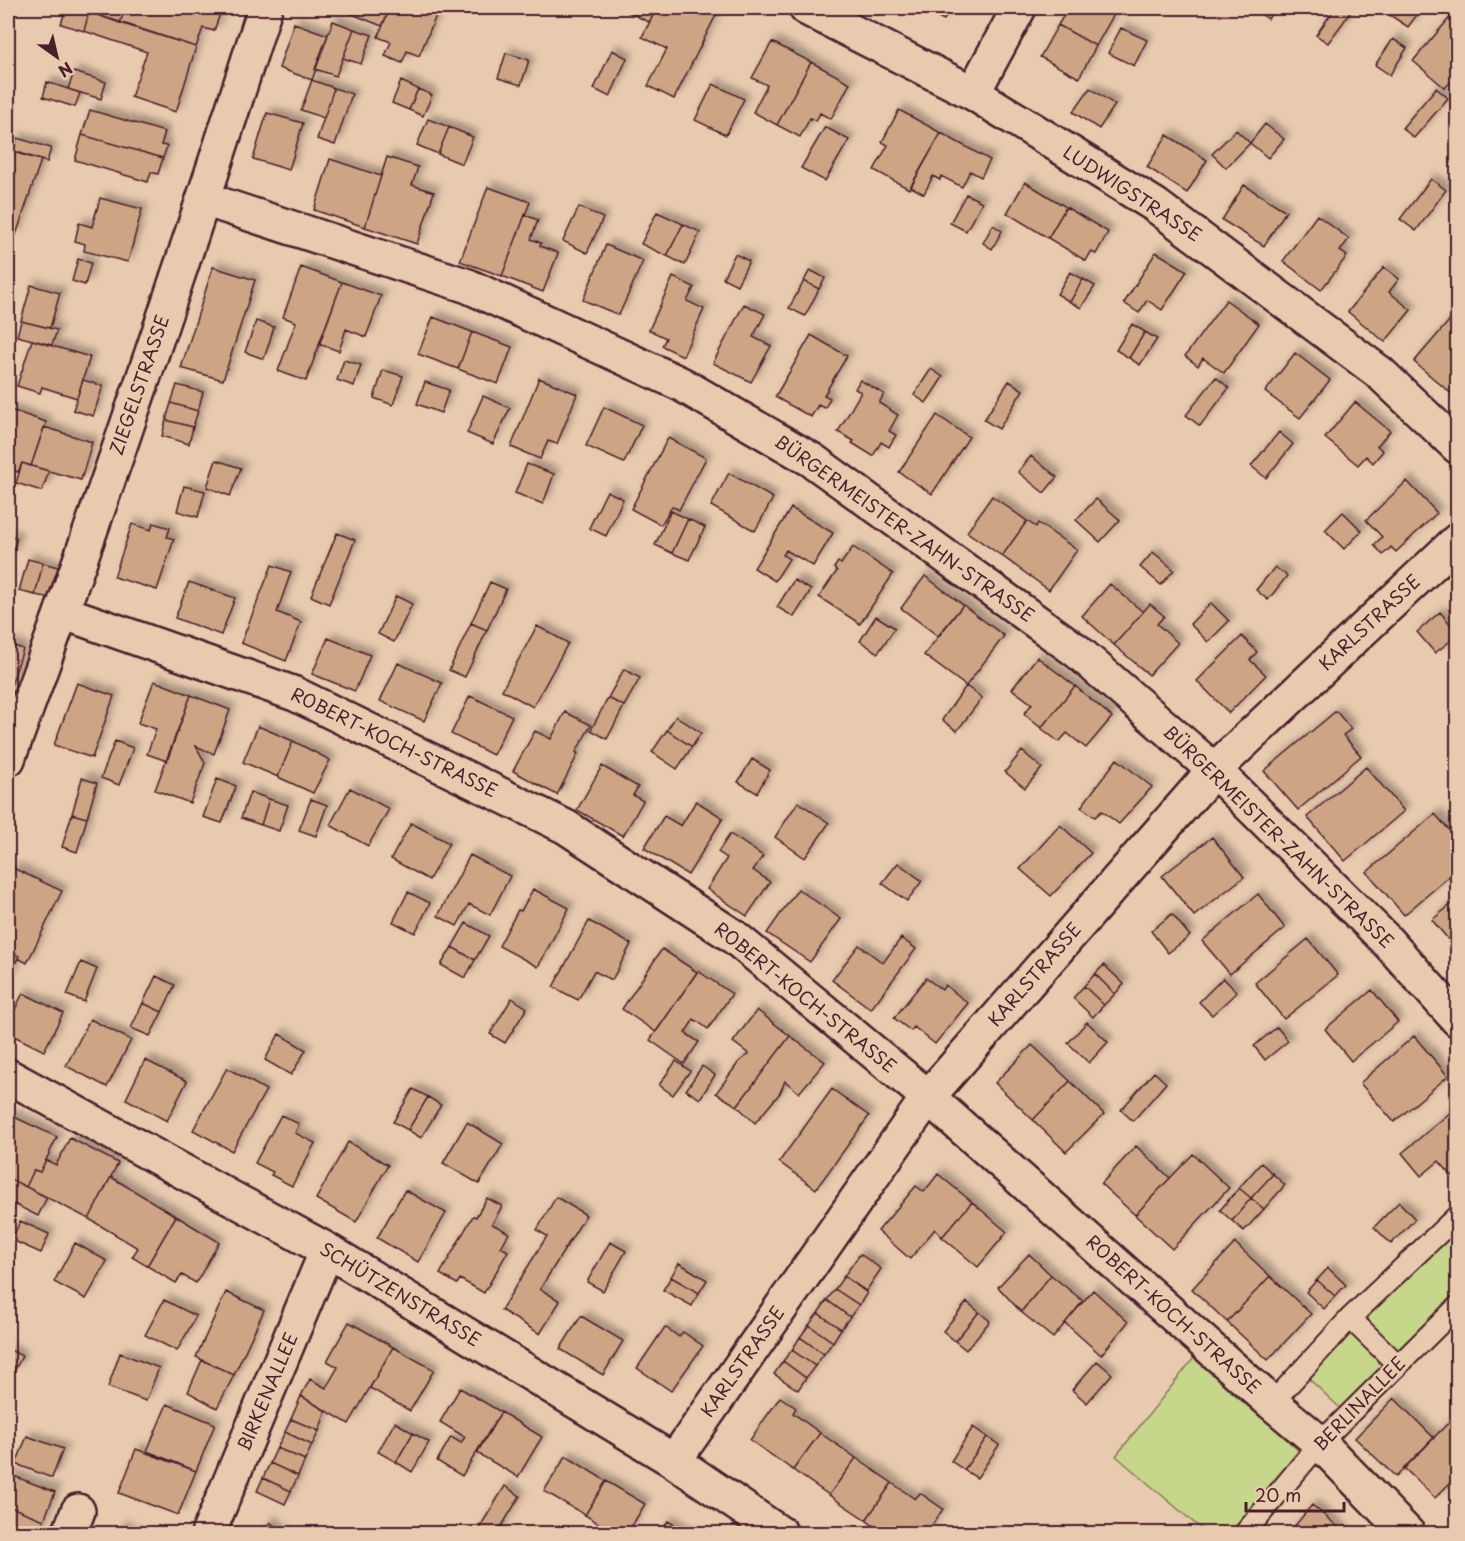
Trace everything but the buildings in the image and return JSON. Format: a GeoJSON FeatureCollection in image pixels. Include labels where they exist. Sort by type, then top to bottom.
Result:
{"type":"FeatureCollection","features":[{"type":"Feature","properties":{"kind":"street","name":"ZIEGELSTRASSE"},"geometry":{"type":"LineString","coordinates":[[8,759],[62,612],[204,199],[265,8]]}},
{"type":"Feature","properties":{"kind":"street","name":"LUDWIGSTRASSE"},"geometry":{"type":"LineString","coordinates":[[806,8],[973,93],[1155,205],[1380,373],[1458,447]]}},
{"type":"Feature","properties":{"kind":"street"},"geometry":{"type":"LineString","coordinates":[[973,93],[1019,8]]}},
{"type":"Feature","properties":{"kind":"street","name":"BÜRGERMEISTER-ZAHN-STRASSE"},"geometry":{"type":"LineString","coordinates":[[204,199],[468,286],[681,384],[812,460],[1077,651],[1214,770],[1384,939],[1458,1020]]}},
{"type":"Feature","properties":{"kind":"street","name":"KARLSTRASSE"},"geometry":{"type":"LineString","coordinates":[[674,1461],[928,1097],[1214,770],[1458,540]]}},
{"type":"Feature","properties":{"kind":"street","name":"ROBERT-KOCH-STRASSE"},"geometry":{"type":"LineString","coordinates":[[62,612],[296,694],[566,827],[732,936],[928,1097],[1320,1443],[1408,1533]]}},
{"type":"Feature","properties":{"kind":"street","name":"SCHÜTZENSTRASSE"},"geometry":{"type":"LineString","coordinates":[[8,1076],[327,1250],[674,1461],[781,1533]]}},
{"type":"Feature","properties":{"kind":"street","name":"BIRKENALLEE"},"geometry":{"type":"LineString","coordinates":[[208,1533],[327,1250]]}},
{"type":"Feature","properties":{"kind":"lane"},"geometry":{"type":"LineString","coordinates":[[1272,1402],[1350,1318],[1458,1215]]}},
{"type":"Feature","properties":{"kind":"lane","name":"BERLINALLEE"},"geometry":{"type":"LineString","coordinates":[[1244,1533],[1320,1443],[1458,1306]]}},
{"type":"Feature","properties":{"kind":"lane"},"geometry":{"type":"LineString","coordinates":[[1350,1318],[1398,1365]]}},
{"type":"Feature","properties":{"kind":"green space"},"geometry":{"type":"Polygon","coordinates":[[[1457,1229],[1457,1297],[1341,1409],[1306,1376],[1457,1229]]]}},
{"type":"Feature","properties":{"kind":"green space"},"geometry":{"type":"Polygon","coordinates":[[[1197,1354],[1302,1454],[1238,1534],[1206,1533],[1116,1456],[1197,1354]]]}}]}
